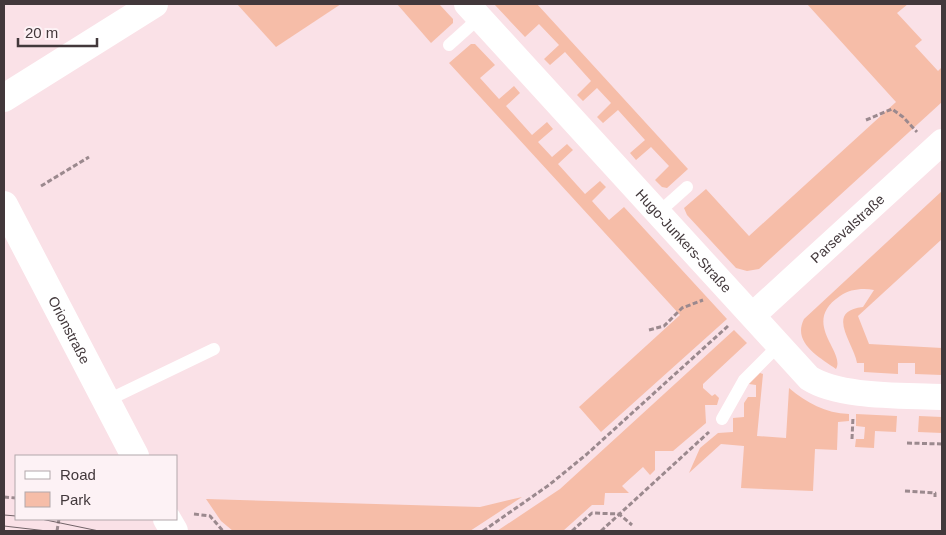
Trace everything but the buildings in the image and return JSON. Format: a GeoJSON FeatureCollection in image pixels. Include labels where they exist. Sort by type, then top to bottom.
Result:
{"type":"FeatureCollection","features":[{"type":"Feature","properties":{"kind":"street"},"geometry":{"type":"LineString","coordinates":[[4,98],[154,4]]}},
{"type":"Feature","properties":{"kind":"street","name":"Hugo-Junkers-Straße"},"geometry":{"type":"LineString","coordinates":[[473,11],[809,378],[829,388],[942,396]]}},
{"type":"Feature","properties":{"kind":"street","name":"Parsevalstraße"},"geometry":{"type":"LineString","coordinates":[[753,315],[942,142]]}},
{"type":"Feature","properties":{"kind":"street","name":"Orionstraße"},"geometry":{"type":"LineString","coordinates":[[5,209],[134,455]]}},
{"type":"Feature","properties":{"kind":"street"},"geometry":{"type":"LineString","coordinates":[[168,520],[174,531]]}},
{"type":"Feature","properties":{"kind":"lane"},"geometry":{"type":"LineString","coordinates":[[449,45],[473,11]]}},
{"type":"Feature","properties":{"kind":"lane"},"geometry":{"type":"LineString","coordinates":[[658,213],[687,187]]}},
{"type":"Feature","properties":{"kind":"lane"},"geometry":{"type":"LineString","coordinates":[[722,419],[744,380],[779,345]]}},
{"type":"Feature","properties":{"kind":"lane"},"geometry":{"type":"LineString","coordinates":[[106,401],[214,349]]}},
{"type":"Feature","properties":{"kind":"path"},"geometry":{"type":"LineString","coordinates":[[866,120],[892,109],[912,127]]}},
{"type":"Feature","properties":{"kind":"path"},"geometry":{"type":"LineString","coordinates":[[41,186],[89,157]]}},
{"type":"Feature","properties":{"kind":"path"},"geometry":{"type":"LineString","coordinates":[[648,330],[664,326],[682,308],[710,297]]}},
{"type":"Feature","properties":{"kind":"path"},"geometry":{"type":"LineString","coordinates":[[483,531],[549,485],[587,454],[733,321],[753,315]]}},
{"type":"Feature","properties":{"kind":"path"},"geometry":{"type":"LineString","coordinates":[[852,439],[854,409]]}},
{"type":"Feature","properties":{"kind":"path"},"geometry":{"type":"LineString","coordinates":[[601,531],[722,419]]}},
{"type":"Feature","properties":{"kind":"path"},"geometry":{"type":"LineString","coordinates":[[907,443],[942,444]]}},
{"type":"Feature","properties":{"kind":"path"},"geometry":{"type":"LineString","coordinates":[[905,492],[935,493],[934,497]]}},
{"type":"Feature","properties":{"kind":"path"},"geometry":{"type":"LineString","coordinates":[[572,531],[592,513],[619,514],[632,526]]}},
{"type":"Feature","properties":{"kind":"path"},"geometry":{"type":"LineString","coordinates":[[210,516],[223,531]]}},
{"type":"Feature","properties":{"kind":"green space"},"geometry":{"type":"Polygon","coordinates":[[[237,4],[341,4],[276,47],[237,4]]]}},
{"type":"Feature","properties":{"kind":"green space"},"geometry":{"type":"Polygon","coordinates":[[[397,4],[439,4],[453,19],[453,23],[431,43],[397,4]]]}},
{"type":"Feature","properties":{"kind":"green space"},"geometry":{"type":"Polygon","coordinates":[[[494,4],[537,4],[688,169],[667,188],[662,187],[655,180],[669,166],[651,147],[636,160],[630,153],[645,140],[618,110],[603,123],[597,117],[611,103],[597,88],[583,101],[577,95],[591,81],[565,52],[550,65],[544,59],[559,45],[539,24],[525,37],[494,4]]]}},
{"type":"Feature","properties":{"kind":"green space"},"geometry":{"type":"Polygon","coordinates":[[[807,4],[908,4],[897,13],[922,40],[915,46],[938,71],[942,67],[942,102],[759,269],[747,271],[736,268],[687,215],[684,208],[706,189],[749,236],[896,102],[807,4]]]}},
{"type":"Feature","properties":{"kind":"green space"},"geometry":{"type":"Polygon","coordinates":[[[471,44],[475,44],[495,65],[480,78],[499,99],[514,86],[520,93],[506,106],[532,135],[547,122],[553,129],[538,142],[552,157],[567,144],[573,150],[558,164],[585,194],[600,181],[606,187],[592,201],[609,220],[624,207],[727,319],[601,432],[579,407],[680,315],[449,63],[471,44]]]}},
{"type":"Feature","properties":{"kind":"green space"},"geometry":{"type":"Polygon","coordinates":[[[942,191],[942,239],[858,316],[869,344],[942,348],[942,375],[915,374],[915,363],[898,363],[898,374],[864,372],[864,363],[857,363],[844,329],[843,321],[845,315],[851,310],[863,307],[874,290],[865,289],[852,290],[840,296],[829,306],[824,316],[824,326],[837,362],[836,369],[815,354],[804,342],[801,328],[804,319],[942,191]]]}},
{"type":"Feature","properties":{"kind":"green space"},"geometry":{"type":"Polygon","coordinates":[[[734,330],[747,343],[703,384],[703,388],[712,396],[715,394],[719,398],[717,405],[705,405],[706,423],[673,451],[655,451],[655,470],[650,475],[643,467],[622,486],[629,493],[605,493],[604,505],[592,505],[563,531],[497,531],[560,489],[734,330]]]}},
{"type":"Feature","properties":{"kind":"green space"},"geometry":{"type":"Polygon","coordinates":[[[760,373],[763,374],[757,436],[786,438],[789,388],[817,406],[832,412],[849,414],[849,421],[838,422],[837,450],[815,449],[813,491],[741,488],[744,446],[721,444],[689,473],[700,448],[718,433],[733,432],[733,418],[744,417],[744,403],[748,397],[756,397],[756,385],[749,384],[760,373]]]}},
{"type":"Feature","properties":{"kind":"green space"},"geometry":{"type":"Polygon","coordinates":[[[856,414],[897,416],[896,432],[875,431],[874,448],[855,447],[856,439],[864,439],[865,427],[856,426],[856,414]]]}},
{"type":"Feature","properties":{"kind":"green space"},"geometry":{"type":"Polygon","coordinates":[[[919,416],[942,417],[942,433],[918,432],[919,416]]]}},
{"type":"Feature","properties":{"kind":"green space"},"geometry":{"type":"Polygon","coordinates":[[[522,497],[470,531],[233,531],[221,521],[206,499],[480,507],[522,497]]]}},
{"type":"Feature","properties":{"kind":"tram line"},"geometry":{"type":"LineString","coordinates":[[4,515],[15,516]]}},
{"type":"Feature","properties":{"kind":"tram line"},"geometry":{"type":"LineString","coordinates":[[46,520],[99,531]]}},
{"type":"Feature","properties":{"kind":"tram line"},"geometry":{"type":"LineString","coordinates":[[4,526],[47,531]]}}]}
